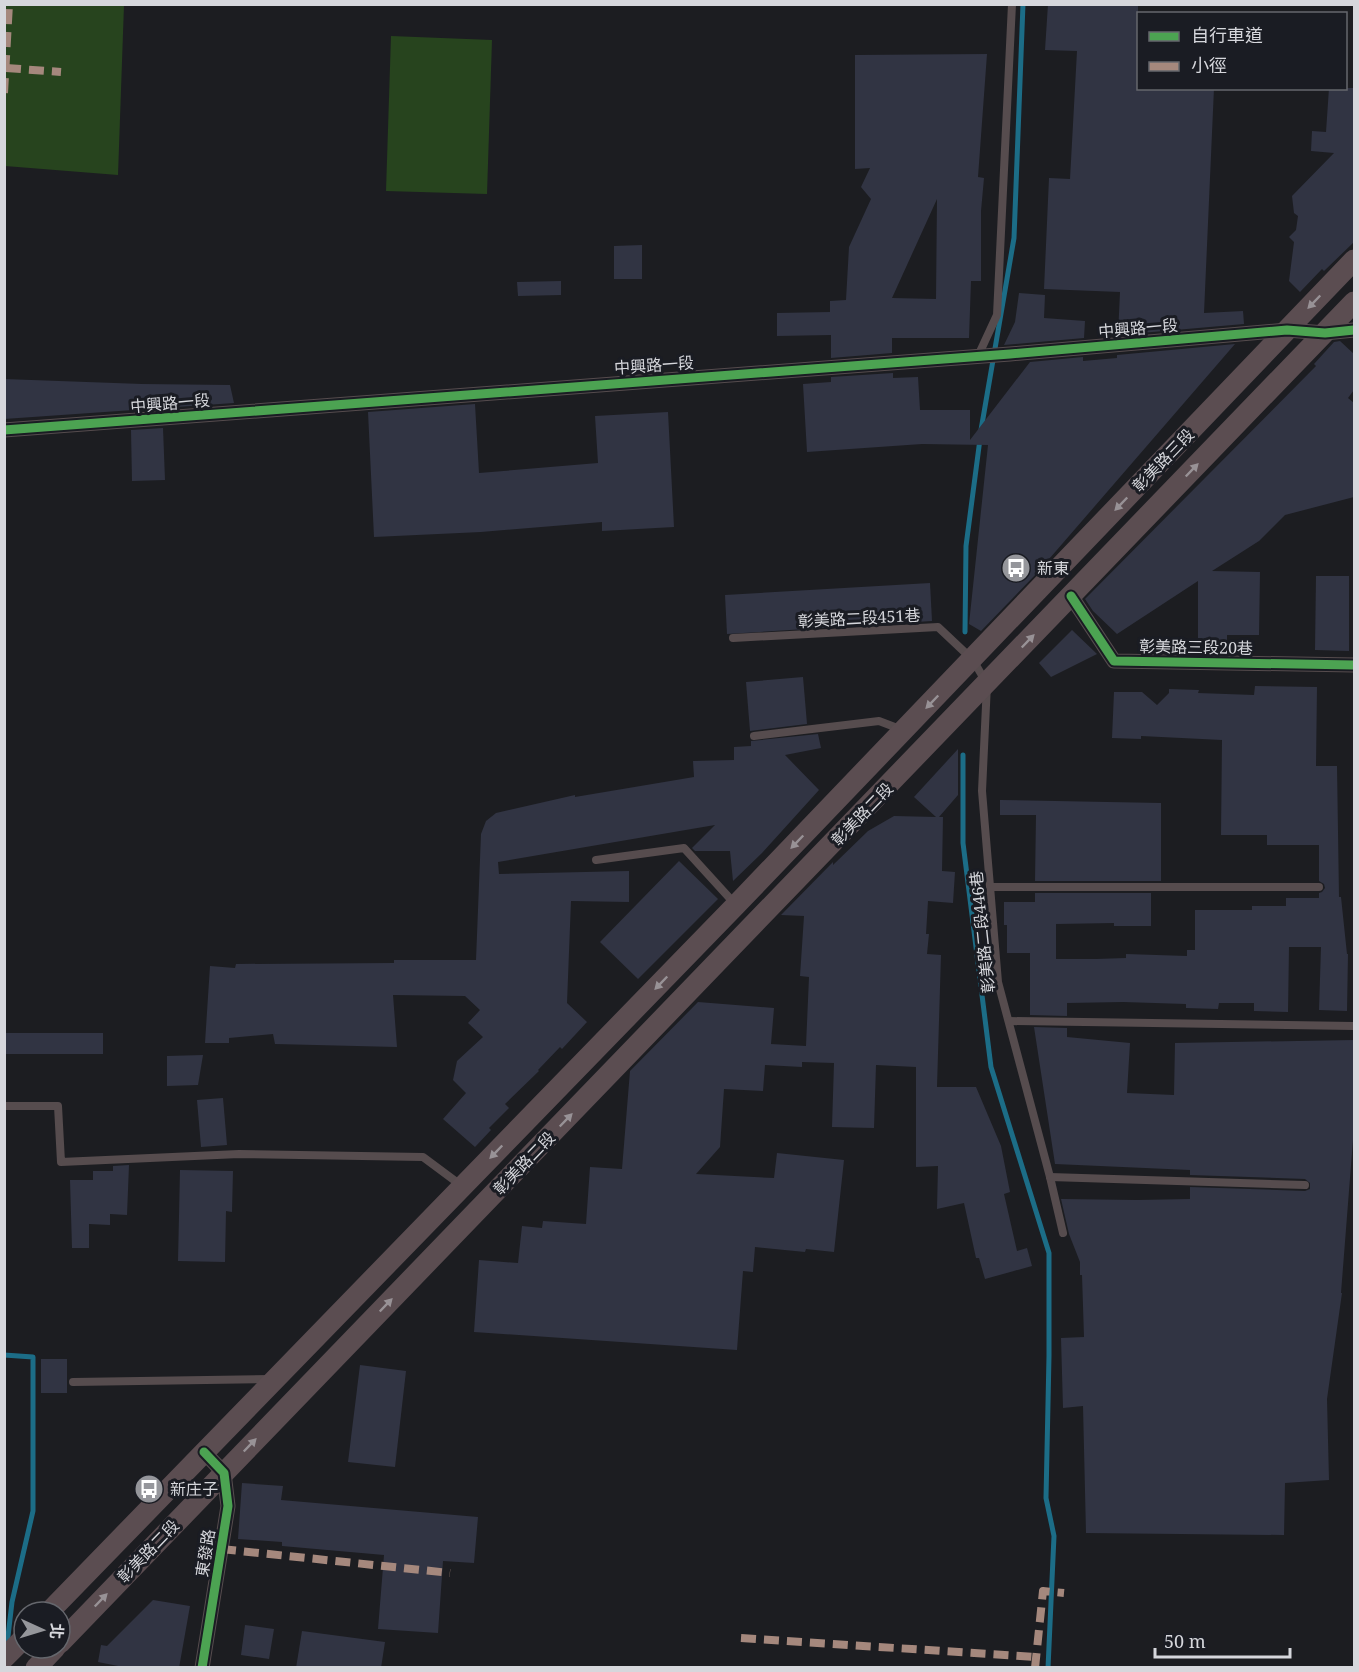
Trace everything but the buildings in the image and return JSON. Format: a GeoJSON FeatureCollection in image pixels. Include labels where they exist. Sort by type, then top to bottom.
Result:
{"type":"FeatureCollection","features":[{"type":"Feature","properties":{"kind":"main road","name":"彰美路三段"},"geometry":{"type":"LineString","coordinates":[[987,684],[1071,596],[1306,331],[1354,260]]}},
{"type":"Feature","properties":{"kind":"main road","name":"彰美路三段"},"geometry":{"type":"LineString","coordinates":[[973,660],[1306,331],[1354,302]]}},
{"type":"Feature","properties":{"kind":"main road","name":"彰美路二段"},"geometry":{"type":"LineString","coordinates":[[61,1600],[973,660]]}},
{"type":"Feature","properties":{"kind":"main road","name":"彰美路二段"},"geometry":{"type":"LineString","coordinates":[[72,1630],[987,684]]}},
{"type":"Feature","properties":{"kind":"main road"},"geometry":{"type":"LineString","coordinates":[[582,1064],[601,1084]]}},
{"type":"Feature","properties":{"kind":"street","name":"中興路一段"},"geometry":{"type":"LineString","coordinates":[[4,430],[1306,331],[1354,330]]}},
{"type":"Feature","properties":{"kind":"street","name":"彰美路三段20巷"},"geometry":{"type":"LineString","coordinates":[[1071,596],[1114,661],[1354,665]]}},
{"type":"Feature","properties":{"kind":"street"},"geometry":{"type":"LineString","coordinates":[[204,1452],[224,1473]]}},
{"type":"Feature","properties":{"kind":"street","name":"東發路"},"geometry":{"type":"LineString","coordinates":[[202,1668],[228,1506],[224,1473]]}},
{"type":"Feature","properties":{"kind":"lane"},"geometry":{"type":"LineString","coordinates":[[978,356],[996,315],[1011,4]]}},
{"type":"Feature","properties":{"kind":"lane","name":"彰美路二段451巷"},"geometry":{"type":"LineString","coordinates":[[733,638],[938,627],[973,660]]}},
{"type":"Feature","properties":{"kind":"lane"},"geometry":{"type":"LineString","coordinates":[[973,660],[987,684]]}},
{"type":"Feature","properties":{"kind":"lane","name":"彰美路二段446巷"},"geometry":{"type":"LineString","coordinates":[[987,684],[982,791],[998,982],[1063,1233]]}},
{"type":"Feature","properties":{"kind":"lane"},"geometry":{"type":"LineString","coordinates":[[754,736],[879,721],[904,731]]}},
{"type":"Feature","properties":{"kind":"lane"},"geometry":{"type":"LineString","coordinates":[[596,860],[684,848],[736,905]]}},
{"type":"Feature","properties":{"kind":"lane"},"geometry":{"type":"LineString","coordinates":[[991,887],[1319,887]]}},
{"type":"Feature","properties":{"kind":"lane"},"geometry":{"type":"LineString","coordinates":[[1009,1021],[1354,1026]]}},
{"type":"Feature","properties":{"kind":"lane"},"geometry":{"type":"LineString","coordinates":[[4,1106],[58,1106],[61,1162],[239,1154],[423,1157],[462,1187]]}},
{"type":"Feature","properties":{"kind":"lane"},"geometry":{"type":"LineString","coordinates":[[1050,1177],[1305,1185]]}},
{"type":"Feature","properties":{"kind":"lane"},"geometry":{"type":"LineString","coordinates":[[73,1382],[275,1379]]}},
{"type":"Feature","properties":{"kind":"green space"},"geometry":{"type":"Polygon","coordinates":[[[4,5],[124,5],[118,175],[5,166],[4,5]]]}},
{"type":"Feature","properties":{"kind":"green space"},"geometry":{"type":"Polygon","coordinates":[[[391,36],[492,40],[487,194],[386,191],[391,36]]]}},
{"type":"Feature","properties":{"kind":"waterway"},"geometry":{"type":"LineString","coordinates":[[981,430],[1014,238],[1023,4]]}},
{"type":"Feature","properties":{"kind":"waterway"},"geometry":{"type":"LineString","coordinates":[[965,632],[966,546],[980,439]]}},
{"type":"Feature","properties":{"kind":"waterway"},"geometry":{"type":"LineString","coordinates":[[963,755],[963,843],[991,1067],[1049,1253],[1046,1498],[1054,1536],[1048,1668]]}},
{"type":"Feature","properties":{"kind":"waterway"},"geometry":{"type":"LineString","coordinates":[[4,1355],[33,1357],[33,1511],[12,1602],[7,1645]]}},
{"type":"Feature","properties":{"kind":"marked path"},"geometry":{"type":"LineString","coordinates":[[4,93],[9,4]]}},
{"type":"Feature","properties":{"kind":"marked path"},"geometry":{"type":"LineString","coordinates":[[6,68],[61,72]]}},
{"type":"Feature","properties":{"kind":"marked path"},"geometry":{"type":"LineString","coordinates":[[221,1549],[450,1573]]}},
{"type":"Feature","properties":{"kind":"marked path"},"geometry":{"type":"LineString","coordinates":[[1035,1668],[1043,1591],[1064,1593]]}},
{"type":"Feature","properties":{"kind":"marked path"},"geometry":{"type":"LineString","coordinates":[[741,1638],[1035,1657]]}},
{"type":"Feature","properties":{"kind":"cycle path"},"geometry":{"type":"LineString","coordinates":[[4,430],[1010,354],[1287,330],[1325,333],[1354,330]]}},
{"type":"Feature","properties":{"kind":"cycle path"},"geometry":{"type":"LineString","coordinates":[[1071,596],[1114,661],[1354,665]]}},
{"type":"Feature","properties":{"kind":"cycle path"},"geometry":{"type":"LineString","coordinates":[[202,1668],[228,1506],[224,1473],[204,1452]]}},
{"type":"Feature","properties":{"kind":"place","name":"新東"},"geometry":{"type":"Point","coordinates":[1016,568]}},
{"type":"Feature","properties":{"kind":"place","name":"新庄子"},"geometry":{"type":"Point","coordinates":[149,1489]}}]}
